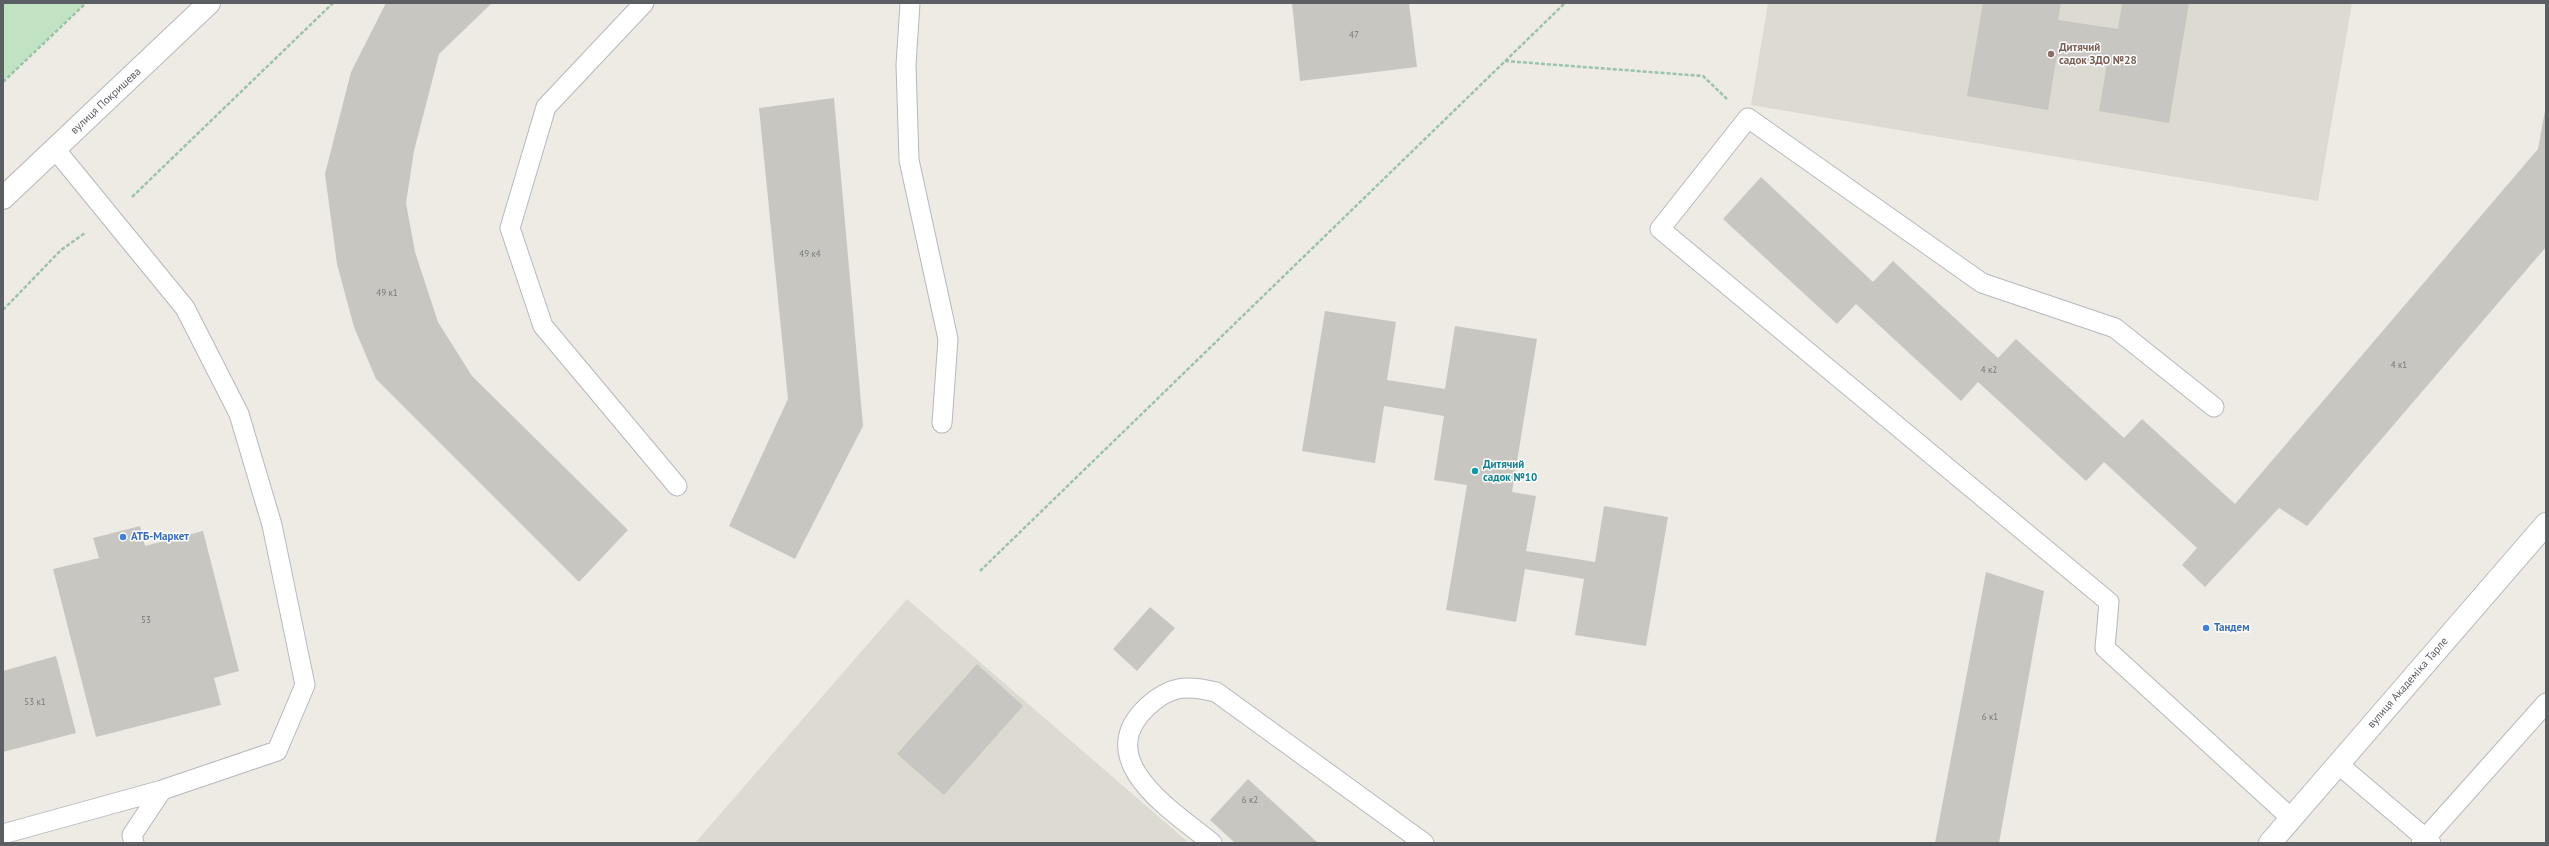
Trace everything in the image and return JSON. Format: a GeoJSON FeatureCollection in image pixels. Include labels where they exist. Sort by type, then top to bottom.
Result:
{"type":"FeatureCollection","features":[{"type":"Feature","properties":{"kind":"street","name":"вулиця Покришева"},"geometry":{"type":"LineString","coordinates":[[3,198],[209,3]]}},
{"type":"Feature","properties":{"kind":"street","name":"вулиця Академіка Тарле"},"geometry":{"type":"LineString","coordinates":[[2270,843],[2546,524]]}},
{"type":"Feature","properties":{"kind":"lane"},"geometry":{"type":"LineString","coordinates":[[644,3],[546,107],[510,228],[543,326],[677,486]]}},
{"type":"Feature","properties":{"kind":"lane"},"geometry":{"type":"LineString","coordinates":[[910,3],[906,65],[909,160],[948,339],[942,423]]}},
{"type":"Feature","properties":{"kind":"lane"},"geometry":{"type":"LineString","coordinates":[[2214,407],[2115,328],[1982,283],[1748,118],[1660,229],[2109,602],[2105,648],[2291,818]]}},
{"type":"Feature","properties":{"kind":"lane"},"geometry":{"type":"LineString","coordinates":[[3,834],[162,790],[277,751],[305,685],[272,525],[239,414],[185,308],[55,149]]}},
{"type":"Feature","properties":{"kind":"lane"},"geometry":{"type":"LineString","coordinates":[[1212,843],[1147,791],[1134,770],[1126,748],[1131,726],[1144,710],[1160,695],[1179,688],[1198,688],[1216,692],[1424,843]]}},
{"type":"Feature","properties":{"kind":"lane"},"geometry":{"type":"LineString","coordinates":[[2338,764],[2425,841],[2546,703]]}},
{"type":"Feature","properties":{"kind":"lane"},"geometry":{"type":"LineString","coordinates":[[134,843],[132,835],[162,790]]}},
{"type":"Feature","properties":{"kind":"path"},"geometry":{"type":"LineString","coordinates":[[3,82],[86,3]]}},
{"type":"Feature","properties":{"kind":"path"},"geometry":{"type":"LineString","coordinates":[[3,310],[61,250],[128,201],[333,3]]}},
{"type":"Feature","properties":{"kind":"path"},"geometry":{"type":"LineString","coordinates":[[980,570],[1564,3]]}},
{"type":"Feature","properties":{"kind":"path"},"geometry":{"type":"LineString","coordinates":[[1505,61],[1703,76],[1748,118]]}},
{"type":"Feature","properties":{"kind":"shaded area","name":"Дитячий садок ЗДО №28"},"geometry":{"type":"Polygon","coordinates":[[[1768,3],[2352,3],[2318,201],[1751,105],[1768,3]]]}},
{"type":"Feature","properties":{"kind":"shaded area"},"geometry":{"type":"Polygon","coordinates":[[[907,599],[1189,843],[695,843],[907,599]]]}},
{"type":"Feature","properties":{"kind":"green space"},"geometry":{"type":"Polygon","coordinates":[[[3,3],[85,3],[3,81],[3,3]]]}},
{"type":"Feature","properties":{"kind":"building"},"geometry":{"type":"Polygon","coordinates":[[[386,3],[492,3],[439,54],[414,151],[406,203],[415,252],[438,322],[472,376],[628,530],[579,582],[376,379],[354,327],[337,264],[325,174],[351,72],[386,3]]]}},
{"type":"Feature","properties":{"kind":"building"},"geometry":{"type":"Polygon","coordinates":[[[1292,3],[1409,3],[1417,67],[1300,81],[1292,3]]]}},
{"type":"Feature","properties":{"kind":"building"},"geometry":{"type":"Polygon","coordinates":[[[1983,3],[2061,3],[2058,20],[2118,29],[2122,3],[2189,3],[2169,123],[2099,111],[2107,64],[2057,55],[2048,110],[1967,96],[1983,3]]]}},
{"type":"Feature","properties":{"kind":"building"},"geometry":{"type":"Polygon","coordinates":[[[834,98],[863,426],[795,559],[729,526],[788,399],[759,108],[834,98]]]}},
{"type":"Feature","properties":{"kind":"building"},"geometry":{"type":"Polygon","coordinates":[[[2545,111],[2546,247],[2307,526],[2279,508],[2205,587],[2182,565],[2197,548],[2104,462],[2086,481],[1978,382],[1961,401],[1856,304],[1837,324],[1723,219],[1761,177],[1873,282],[1893,261],[1998,358],[2016,339],[2124,438],[2142,419],[2235,504],[2538,149],[2545,111]]]}},
{"type":"Feature","properties":{"kind":"building","name":"Дитячий садок №10"},"geometry":{"type":"Polygon","coordinates":[[[1325,311],[1396,322],[1387,380],[1445,389],[1455,326],[1537,339],[1512,492],[1536,496],[1526,551],[1595,562],[1604,506],[1668,517],[1646,646],[1575,635],[1584,579],[1525,569],[1516,622],[1446,610],[1467,485],[1434,480],[1444,416],[1384,406],[1375,463],[1302,451],[1325,311]]]}},
{"type":"Feature","properties":{"kind":"building"},"geometry":{"type":"Polygon","coordinates":[[[140,526],[145,546],[203,531],[239,671],[214,678],[221,705],[96,737],[53,569],[99,558],[93,538],[140,526]]]}},
{"type":"Feature","properties":{"kind":"building"},"geometry":{"type":"Polygon","coordinates":[[[1986,572],[2044,591],[1999,843],[1935,843],[1986,572]]]}},
{"type":"Feature","properties":{"kind":"building"},"geometry":{"type":"Polygon","coordinates":[[[1150,607],[1175,628],[1137,671],[1113,649],[1150,607]]]}},
{"type":"Feature","properties":{"kind":"building"},"geometry":{"type":"Polygon","coordinates":[[[56,656],[76,733],[3,752],[3,671],[56,656]]]}},
{"type":"Feature","properties":{"kind":"building"},"geometry":{"type":"Polygon","coordinates":[[[977,664],[1023,706],[944,795],[897,754],[977,664]]]}},
{"type":"Feature","properties":{"kind":"building"},"geometry":{"type":"Polygon","coordinates":[[[1248,779],[1318,843],[1235,843],[1210,820],[1248,779]]]}},
{"type":"Feature","properties":{"kind":"place","name":"Дитячий садок ЗДО №28"},"geometry":{"type":"Point","coordinates":[2051,54]}},
{"type":"Feature","properties":{"kind":"place","name":"Дитячий садок №10"},"geometry":{"type":"Point","coordinates":[1475,471]}},
{"type":"Feature","properties":{"kind":"place","name":"АТБ-Маркет"},"geometry":{"type":"Point","coordinates":[123,537]}},
{"type":"Feature","properties":{"kind":"place","name":"Тандем"},"geometry":{"type":"Point","coordinates":[2206,628]}}]}
